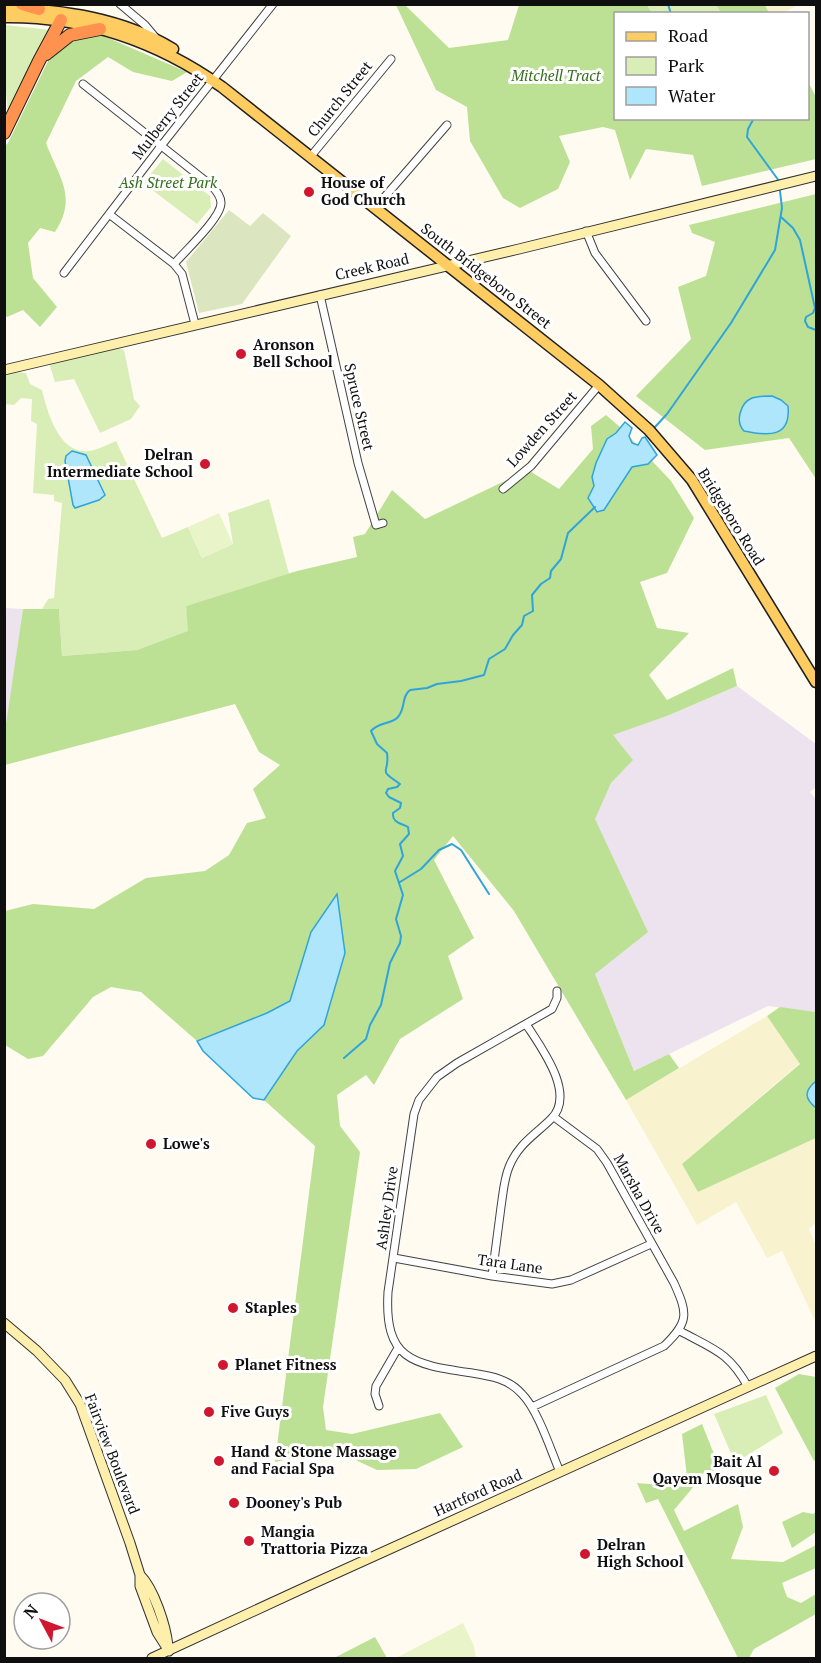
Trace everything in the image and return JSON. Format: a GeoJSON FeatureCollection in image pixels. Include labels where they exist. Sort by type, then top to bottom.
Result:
{"type":"FeatureCollection","features":[{"type":"Feature","properties":{"kind":"highway"},"geometry":{"type":"LineString","coordinates":[[22,4],[39,9]]}},
{"type":"Feature","properties":{"kind":"highway"},"geometry":{"type":"LineString","coordinates":[[4,133],[39,61],[66,13]]}},
{"type":"Feature","properties":{"kind":"highway"},"geometry":{"type":"LineString","coordinates":[[39,61],[54,46],[70,35],[100,29]]}},
{"type":"Feature","properties":{"kind":"main road","name":"South Bridgeboro Street"},"geometry":{"type":"LineString","coordinates":[[4,8],[39,9],[99,18],[159,41],[180,53],[599,385]]}},
{"type":"Feature","properties":{"kind":"main road","name":"South Bridgeboro Street"},"geometry":{"type":"LineString","coordinates":[[4,17],[66,13],[100,29],[138,40],[176,57],[213,80]]}},
{"type":"Feature","properties":{"kind":"main road","name":"Creek Road"},"geometry":{"type":"LineString","coordinates":[[4,370],[816,176]]}},
{"type":"Feature","properties":{"kind":"main road","name":"Bridgeboro Road"},"geometry":{"type":"LineString","coordinates":[[599,385],[649,430],[692,480],[816,682]]}},
{"type":"Feature","properties":{"kind":"main road","name":"Fairview Boulevard"},"geometry":{"type":"LineString","coordinates":[[7,1327],[37,1351],[65,1380],[80,1404],[140,1575],[147,1582],[167,1633],[169,1651]]}},
{"type":"Feature","properties":{"kind":"main road","name":"Hartford Road"},"geometry":{"type":"LineString","coordinates":[[152,1659],[816,1356]]}},
{"type":"Feature","properties":{"kind":"street","name":"South Bridgeboro Street"},"geometry":{"type":"LineString","coordinates":[[120,4],[159,41]]}},
{"type":"Feature","properties":{"kind":"street","name":"Mulberry Street"},"geometry":{"type":"LineString","coordinates":[[64,273],[273,4]]}},
{"type":"Feature","properties":{"kind":"street","name":"Church Street"},"geometry":{"type":"LineString","coordinates":[[310,156],[391,58]]}},
{"type":"Feature","properties":{"kind":"street"},"geometry":{"type":"LineString","coordinates":[[83,84],[212,186],[220,200],[220,208],[213,219],[174,264]]}},
{"type":"Feature","properties":{"kind":"street"},"geometry":{"type":"LineString","coordinates":[[375,208],[447,125]]}},
{"type":"Feature","properties":{"kind":"street"},"geometry":{"type":"LineString","coordinates":[[109,214],[174,264],[182,274],[195,324]]}},
{"type":"Feature","properties":{"kind":"street"},"geometry":{"type":"LineString","coordinates":[[586,231],[595,253],[646,321]]}},
{"type":"Feature","properties":{"kind":"street","name":"Spruce Street"},"geometry":{"type":"LineString","coordinates":[[320,295],[358,463],[380,524]]}},
{"type":"Feature","properties":{"kind":"street","name":"Lowden Street"},"geometry":{"type":"LineString","coordinates":[[503,489],[531,466],[599,385]]}},
{"type":"Feature","properties":{"kind":"street","name":"Ashley Drive"},"geometry":{"type":"LineString","coordinates":[[398,1348],[392,1340],[387,1316],[414,1114],[419,1100],[437,1077],[457,1063],[552,1009],[557,998],[557,991]]}},
{"type":"Feature","properties":{"kind":"street"},"geometry":{"type":"LineString","coordinates":[[492,1276],[508,1168],[523,1143],[554,1118],[559,1097],[558,1078],[526,1023]]}},
{"type":"Feature","properties":{"kind":"street","name":"Marsha Drive"},"geometry":{"type":"LineString","coordinates":[[554,1118],[597,1149],[608,1163],[682,1301],[684,1322],[680,1331]]}},
{"type":"Feature","properties":{"kind":"street","name":"Tara Lane"},"geometry":{"type":"LineString","coordinates":[[394,1258],[492,1276],[552,1284],[571,1280],[651,1244]]}},
{"type":"Feature","properties":{"kind":"street"},"geometry":{"type":"LineString","coordinates":[[532,1407],[664,1346],[680,1331],[723,1354],[730,1360],[747,1387]]}},
{"type":"Feature","properties":{"kind":"street"},"geometry":{"type":"LineString","coordinates":[[379,1406],[375,1394],[376,1386],[398,1348],[407,1357],[420,1362],[451,1370],[492,1376],[506,1381],[522,1394],[532,1407],[560,1472]]}},
{"type":"Feature","properties":{"kind":"shaded area"},"geometry":{"type":"Polygon","coordinates":[[[765,5],[798,5],[785,12],[768,12],[765,5]]]}},
{"type":"Feature","properties":{"kind":"shaded area"},"geometry":{"type":"Polygon","coordinates":[[[5,608],[23,609],[5,738],[5,608]]]}},
{"type":"Feature","properties":{"kind":"shaded area"},"geometry":{"type":"Polygon","coordinates":[[[737,686],[816,744],[816,787],[810,792],[816,799],[816,1012],[768,1006],[634,1071],[595,974],[594,819],[611,783],[632,760],[612,735],[667,716],[737,686]]]}},
{"type":"Feature","properties":{"kind":"shaded area"},"geometry":{"type":"Polygon","coordinates":[[[767,1016],[800,1063],[682,1164],[698,1192],[816,1138],[816,1223],[809,1229],[816,1246],[816,1323],[782,1251],[767,1258],[736,1202],[697,1225],[626,1100],[767,1016]]]}},
{"type":"Feature","properties":{"kind":"green space","name":"Mitchell Tract"},"geometry":{"type":"Polygon","coordinates":[[[396,5],[405,5],[449,48],[508,40],[519,5],[647,5],[651,12],[614,12],[614,120],[809,120],[809,84],[816,97],[816,159],[702,186],[693,155],[646,149],[630,180],[615,130],[603,127],[559,136],[570,162],[558,189],[520,208],[503,198],[470,141],[467,107],[436,90],[396,5]]]}},
{"type":"Feature","properties":{"kind":"green space"},"geometry":{"type":"Polygon","coordinates":[[[647,5],[716,5],[720,12],[651,12],[647,5]]]}},
{"type":"Feature","properties":{"kind":"green space"},"geometry":{"type":"Polygon","coordinates":[[[716,5],[765,5],[768,12],[720,12],[716,5]]]}},
{"type":"Feature","properties":{"kind":"green space"},"geometry":{"type":"Polygon","coordinates":[[[5,25],[51,30],[8,113],[5,83],[5,25]]]}},
{"type":"Feature","properties":{"kind":"green space"},"geometry":{"type":"Polygon","coordinates":[[[99,34],[187,72],[172,81],[133,72],[108,57],[76,81],[46,143],[64,187],[66,197],[62,219],[55,232],[40,228],[28,243],[33,278],[57,307],[40,327],[23,310],[5,316],[4,147],[53,51],[78,39],[99,34]]]}},
{"type":"Feature","properties":{"kind":"green space","name":"Ash Street Park"},"geometry":{"type":"Polygon","coordinates":[[[163,159],[210,196],[211,207],[197,224],[143,183],[163,159]]]}},
{"type":"Feature","properties":{"kind":"green space"},"geometry":{"type":"Polygon","coordinates":[[[816,194],[816,479],[789,438],[705,450],[636,396],[691,339],[678,287],[706,276],[715,242],[692,233],[689,225],[816,194]]]}},
{"type":"Feature","properties":{"kind":"green space"},"geometry":{"type":"Polygon","coordinates":[[[229,210],[250,226],[263,213],[291,236],[242,304],[199,313],[186,262],[229,210]]]}},
{"type":"Feature","properties":{"kind":"green space"},"geometry":{"type":"Polygon","coordinates":[[[118,348],[124,350],[134,399],[140,406],[131,419],[100,433],[74,379],[55,382],[50,366],[118,348]]]}},
{"type":"Feature","properties":{"kind":"green space"},"geometry":{"type":"Polygon","coordinates":[[[15,372],[26,373],[30,384],[42,390],[52,422],[64,441],[72,448],[82,451],[94,450],[116,441],[162,538],[188,527],[202,558],[233,544],[228,513],[269,499],[289,574],[186,606],[189,631],[137,650],[62,656],[59,609],[42,609],[48,599],[54,598],[62,503],[54,501],[54,495],[33,493],[37,424],[31,421],[32,399],[21,398],[14,405],[5,404],[5,375],[15,372]]]}},
{"type":"Feature","properties":{"kind":"green space"},"geometry":{"type":"Polygon","coordinates":[[[606,415],[671,481],[694,518],[667,573],[640,582],[657,628],[689,633],[649,675],[667,700],[733,668],[737,686],[667,716],[613,735],[633,760],[611,783],[595,819],[648,932],[595,974],[634,1071],[669,1054],[679,1068],[626,1100],[514,911],[453,836],[434,860],[474,938],[448,956],[463,999],[400,1039],[374,1085],[366,1075],[337,1095],[340,1126],[360,1152],[323,1407],[326,1430],[352,1434],[440,1413],[463,1447],[416,1469],[377,1470],[334,1450],[275,1462],[315,1146],[264,1100],[297,1051],[324,1025],[337,895],[311,932],[290,1001],[267,1013],[197,1041],[141,992],[111,987],[93,997],[43,1056],[28,1059],[5,1045],[5,911],[33,904],[94,909],[146,878],[205,871],[229,855],[247,823],[266,818],[253,789],[280,765],[259,752],[235,704],[5,765],[4,738],[23,609],[59,609],[62,656],[137,650],[188,631],[186,606],[297,571],[357,557],[353,537],[365,534],[392,490],[425,519],[528,470],[559,489],[593,449],[591,426],[606,415]]]}},
{"type":"Feature","properties":{"kind":"green space"},"geometry":{"type":"Polygon","coordinates":[[[219,513],[233,544],[202,558],[188,527],[219,513]]]}},
{"type":"Feature","properties":{"kind":"green space"},"geometry":{"type":"Polygon","coordinates":[[[780,1007],[816,1012],[816,1138],[698,1192],[682,1164],[800,1064],[767,1016],[780,1007]]]}},
{"type":"Feature","properties":{"kind":"green space"},"geometry":{"type":"Polygon","coordinates":[[[799,1374],[816,1377],[816,1459],[814,1461],[775,1388],[799,1374]]]}},
{"type":"Feature","properties":{"kind":"green space"},"geometry":{"type":"Polygon","coordinates":[[[766,1395],[783,1433],[735,1463],[714,1414],[766,1395]]]}},
{"type":"Feature","properties":{"kind":"green space"},"geometry":{"type":"Polygon","coordinates":[[[702,1424],[720,1469],[701,1474],[695,1485],[674,1510],[684,1531],[738,1504],[743,1527],[731,1559],[783,1562],[816,1545],[816,1568],[782,1583],[787,1597],[801,1603],[816,1594],[816,1614],[754,1649],[749,1658],[738,1658],[658,1499],[646,1503],[637,1483],[685,1487],[687,1477],[682,1434],[702,1424]]]}},
{"type":"Feature","properties":{"kind":"green space"},"geometry":{"type":"Polygon","coordinates":[[[803,1512],[813,1514],[816,1512],[816,1532],[792,1548],[782,1522],[803,1512]]]}},
{"type":"Feature","properties":{"kind":"green space"},"geometry":{"type":"Polygon","coordinates":[[[463,1623],[474,1646],[476,1658],[396,1658],[463,1623]]]}},
{"type":"Feature","properties":{"kind":"green space"},"geometry":{"type":"Polygon","coordinates":[[[375,1637],[387,1658],[334,1658],[375,1637]]]}},
{"type":"Feature","properties":{"kind":"water"},"geometry":{"type":"Polygon","coordinates":[[[759,396],[772,396],[788,406],[786,424],[782,429],[769,434],[744,431],[739,418],[744,404],[759,396]]]}},
{"type":"Feature","properties":{"kind":"water"},"geometry":{"type":"Polygon","coordinates":[[[625,422],[632,428],[629,436],[632,443],[638,445],[645,437],[657,455],[648,464],[632,467],[604,510],[597,512],[588,498],[594,486],[592,477],[596,463],[607,439],[616,433],[625,422]]]}},
{"type":"Feature","properties":{"kind":"water"},"geometry":{"type":"Polygon","coordinates":[[[72,451],[86,455],[105,495],[99,500],[75,508],[65,461],[66,456],[72,451]]]}},
{"type":"Feature","properties":{"kind":"water"},"geometry":{"type":"Polygon","coordinates":[[[337,894],[345,953],[324,1025],[297,1051],[264,1100],[253,1098],[203,1051],[197,1041],[267,1013],[290,1001],[311,932],[337,894]]]}},
{"type":"Feature","properties":{"kind":"water"},"geometry":{"type":"Polygon","coordinates":[[[816,1081],[816,1108],[809,1101],[807,1094],[816,1081]]]}},
{"type":"Feature","properties":{"kind":"waterway"},"geometry":{"type":"LineString","coordinates":[[668,4],[670,12]]}},
{"type":"Feature","properties":{"kind":"waterway"},"geometry":{"type":"LineString","coordinates":[[753,120],[747,137],[779,181]]}},
{"type":"Feature","properties":{"kind":"waterway"},"geometry":{"type":"LineString","coordinates":[[655,427],[667,414],[731,323],[775,250],[782,208],[780,191]]}},
{"type":"Feature","properties":{"kind":"waterway"},"geometry":{"type":"LineString","coordinates":[[781,217],[793,228],[800,240],[815,308],[805,321],[808,327],[816,330]]}},
{"type":"Feature","properties":{"kind":"waterway"},"geometry":{"type":"LineString","coordinates":[[344,1058],[366,1039],[370,1025],[381,1005],[390,963],[401,936],[396,919],[403,895],[395,871],[403,856],[400,844],[409,834],[408,827],[394,819],[393,813],[400,808],[401,803],[386,793],[388,789],[400,784],[386,773],[387,753],[377,744],[371,731],[398,717],[405,696],[410,690],[484,675],[489,659],[505,649],[522,625],[524,616],[533,611],[532,595],[541,584],[550,578],[551,571],[561,559],[568,533],[595,507]]}},
{"type":"Feature","properties":{"kind":"waterway"},"geometry":{"type":"LineString","coordinates":[[400,882],[421,869],[439,850],[452,844],[461,850],[489,894]]}},
{"type":"Feature","properties":{"kind":"place","name":"House of God Church"},"geometry":{"type":"Point","coordinates":[309,192]}},
{"type":"Feature","properties":{"kind":"place","name":"Aronson Bell School"},"geometry":{"type":"Point","coordinates":[241,354]}},
{"type":"Feature","properties":{"kind":"place","name":"Delran Intermediate School"},"geometry":{"type":"Point","coordinates":[205,464]}},
{"type":"Feature","properties":{"kind":"place","name":"Lowe's"},"geometry":{"type":"Point","coordinates":[151,1144]}},
{"type":"Feature","properties":{"kind":"place","name":"Staples"},"geometry":{"type":"Point","coordinates":[233,1308]}},
{"type":"Feature","properties":{"kind":"place","name":"Planet Fitness"},"geometry":{"type":"Point","coordinates":[223,1365]}},
{"type":"Feature","properties":{"kind":"place","name":"Five Guys"},"geometry":{"type":"Point","coordinates":[209,1412]}},
{"type":"Feature","properties":{"kind":"place","name":"Hand & Stone Massage and Facial Spa"},"geometry":{"type":"Point","coordinates":[219,1461]}},
{"type":"Feature","properties":{"kind":"place","name":"Bait Al Qayem Mosque"},"geometry":{"type":"Point","coordinates":[774,1471]}},
{"type":"Feature","properties":{"kind":"place","name":"Dooney's Pub"},"geometry":{"type":"Point","coordinates":[234,1503]}},
{"type":"Feature","properties":{"kind":"place","name":"Mangia Trattoria Pizza"},"geometry":{"type":"Point","coordinates":[249,1541]}},
{"type":"Feature","properties":{"kind":"place","name":"Delran High School"},"geometry":{"type":"Point","coordinates":[585,1554]}}]}
